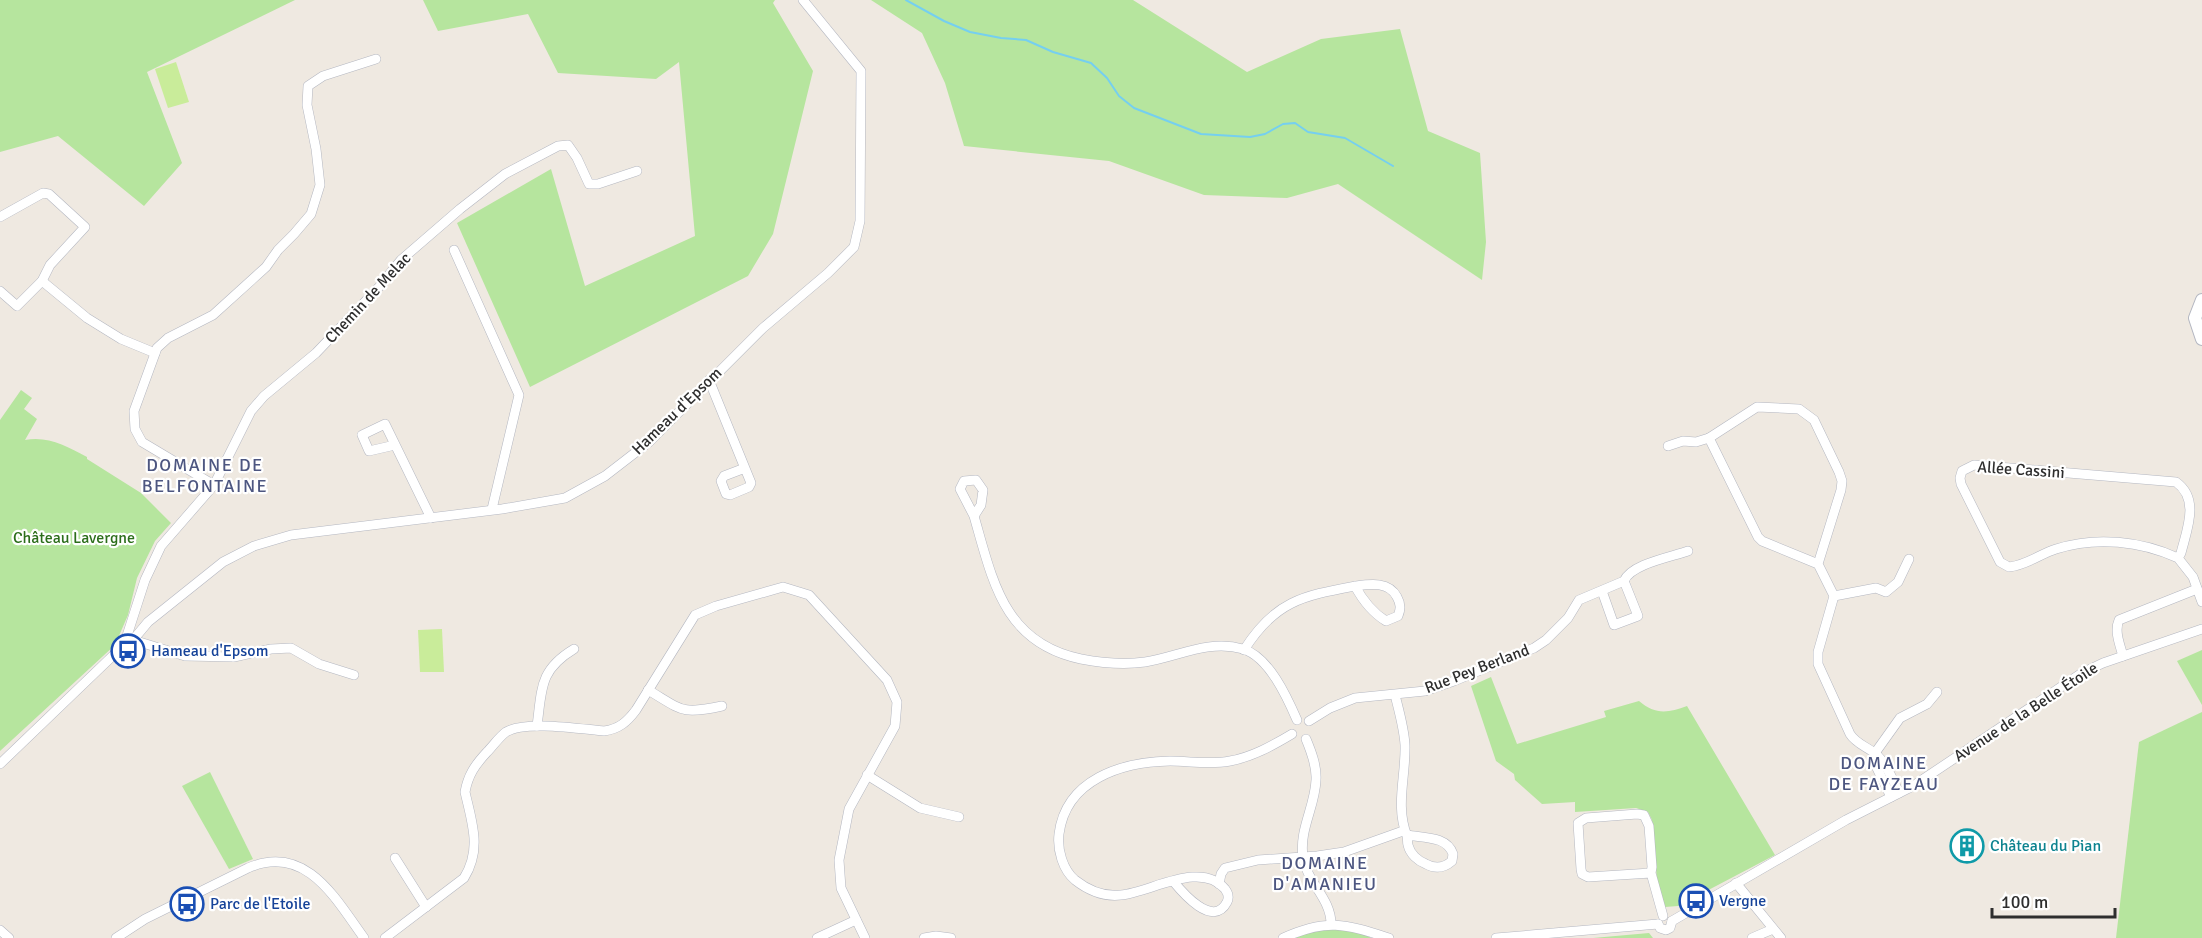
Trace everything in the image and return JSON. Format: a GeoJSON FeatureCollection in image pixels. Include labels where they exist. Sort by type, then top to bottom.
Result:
{"type":"FeatureCollection","features":[{"type":"Feature","properties":{"kind":"street","name":"Hameau d'Epsom"},"geometry":{"type":"LineString","coordinates":[[0,764],[148,622],[223,562],[254,546],[291,536],[492,510],[565,498],[605,476],[649,442],[763,328],[828,273],[854,247],[860,221],[861,71],[803,0]]}},
{"type":"Feature","properties":{"kind":"street"},"geometry":{"type":"LineString","coordinates":[[214,485],[142,442],[135,429],[134,411],[155,353],[168,338],[213,315],[221,308],[266,267],[278,250],[311,214],[320,185],[316,149],[307,105],[308,86],[323,76],[376,59]]}},
{"type":"Feature","properties":{"kind":"street","name":"Chemin de Melac"},"geometry":{"type":"LineString","coordinates":[[131,638],[144,580],[161,546],[214,485],[251,411],[264,396],[316,353],[380,287],[401,260],[505,174],[558,146],[568,145],[589,184],[598,184],[637,171]]}},
{"type":"Feature","properties":{"kind":"street"},"geometry":{"type":"LineString","coordinates":[[0,217],[43,193],[49,194],[85,227],[50,265],[42,281],[17,306],[0,291]]}},
{"type":"Feature","properties":{"kind":"street"},"geometry":{"type":"LineString","coordinates":[[454,250],[519,395],[492,510]]}},
{"type":"Feature","properties":{"kind":"street"},"geometry":{"type":"LineString","coordinates":[[42,281],[87,318],[121,339],[155,353]]}},
{"type":"Feature","properties":{"kind":"street"},"geometry":{"type":"LineString","coordinates":[[2202,300],[2195,318],[2202,339]]}},
{"type":"Feature","properties":{"kind":"street"},"geometry":{"type":"LineString","coordinates":[[709,380],[745,468]]}},
{"type":"Feature","properties":{"kind":"street"},"geometry":{"type":"LineString","coordinates":[[1668,446],[1683,441],[1696,442],[1709,438],[1756,407],[1799,409],[1814,420],[1842,481],[1818,564]]}},
{"type":"Feature","properties":{"kind":"street"},"geometry":{"type":"LineString","coordinates":[[1709,438],[1758,537],[1762,541],[1818,564],[1834,596],[1818,652],[1818,664],[1850,734],[1853,739],[1875,753],[1884,763],[1895,795]]}},
{"type":"Feature","properties":{"kind":"street"},"geometry":{"type":"LineString","coordinates":[[395,445],[431,518]]}},
{"type":"Feature","properties":{"kind":"street","name":"Allée Cassini"},"geometry":{"type":"LineString","coordinates":[[1974,465],[2176,482],[2183,487],[2192,507],[2178,558],[2147,546],[2101,542],[2057,549],[2022,565],[2009,567],[2000,562],[1965,493],[1960,478],[1962,471],[1974,465]]}},
{"type":"Feature","properties":{"kind":"street"},"geometry":{"type":"LineString","coordinates":[[974,516],[982,550],[1002,600],[1028,636],[1039,644],[1068,656],[1116,664],[1144,662],[1213,646],[1244,650],[1261,662],[1285,691],[1297,720]]}},
{"type":"Feature","properties":{"kind":"street","name":"Rue Pey Berland"},"geometry":{"type":"LineString","coordinates":[[1309,721],[1330,708],[1355,698],[1425,691],[1534,648],[1546,640],[1568,618],[1579,600],[1624,581],[1627,575],[1643,566],[1688,551]]}},
{"type":"Feature","properties":{"kind":"street"},"geometry":{"type":"LineString","coordinates":[[2178,558],[2193,577],[2202,602]]}},
{"type":"Feature","properties":{"kind":"street"},"geometry":{"type":"LineString","coordinates":[[1834,596],[1876,588],[1886,592],[1898,582],[1909,559]]}},
{"type":"Feature","properties":{"kind":"street"},"geometry":{"type":"LineString","coordinates":[[1602,591],[1614,625],[1638,616],[1624,581]]}},
{"type":"Feature","properties":{"kind":"street"},"geometry":{"type":"LineString","coordinates":[[1244,650],[1269,618],[1296,599],[1356,586],[1374,584],[1389,588],[1395,593],[1401,605],[1398,616],[1386,621],[1380,617],[1363,600],[1356,586]]}},
{"type":"Feature","properties":{"kind":"street"},"geometry":{"type":"LineString","coordinates":[[385,938],[464,878],[474,857],[473,829],[465,792],[469,774],[475,764],[506,732],[537,726],[614,729],[630,718],[695,615],[716,606],[783,587],[809,596],[887,680],[897,702],[895,726],[849,809],[839,860],[841,888],[865,938]]}},
{"type":"Feature","properties":{"kind":"street"},"geometry":{"type":"LineString","coordinates":[[2123,656],[2117,635],[2119,620],[2197,589]]}},
{"type":"Feature","properties":{"kind":"street","name":"Avenue de la Belle Étoile"},"geometry":{"type":"LineString","coordinates":[[1496,938],[1665,926],[1846,820],[1923,780],[2082,673],[2123,656],[2202,629]]}},
{"type":"Feature","properties":{"kind":"street"},"geometry":{"type":"LineString","coordinates":[[131,638],[185,656],[234,657],[271,649],[291,648],[319,664],[354,675]]}},
{"type":"Feature","properties":{"kind":"street"},"geometry":{"type":"LineString","coordinates":[[537,726],[543,681],[559,659],[574,649]]}},
{"type":"Feature","properties":{"kind":"street"},"geometry":{"type":"LineString","coordinates":[[648,690],[686,711],[695,712],[722,706]]}},
{"type":"Feature","properties":{"kind":"street"},"geometry":{"type":"LineString","coordinates":[[1875,753],[1900,718],[1927,704],[1937,692]]}},
{"type":"Feature","properties":{"kind":"street"},"geometry":{"type":"LineString","coordinates":[[1219,884],[1221,873],[1225,868],[1258,860],[1344,852],[1405,833],[1447,843],[1453,854],[1452,861],[1440,868],[1431,867],[1419,861],[1411,852],[1405,833],[1401,786],[1405,745],[1395,695]]}},
{"type":"Feature","properties":{"kind":"street"},"geometry":{"type":"LineString","coordinates":[[1297,720],[1309,721],[1312,731],[1306,739],[1300,740],[1292,734],[1292,724],[1297,720]]}},
{"type":"Feature","properties":{"kind":"street"},"geometry":{"type":"LineString","coordinates":[[1173,881],[1199,908],[1209,911],[1222,908],[1227,901],[1227,892],[1219,884],[1201,877],[1186,877],[1122,895],[1107,895],[1092,891],[1071,876],[1066,869],[1059,838],[1065,812],[1078,793],[1097,778],[1130,766],[1172,761],[1230,761],[1268,748],[1292,734]]}},
{"type":"Feature","properties":{"kind":"street"},"geometry":{"type":"LineString","coordinates":[[1306,739],[1316,779],[1302,837],[1303,857],[1308,875],[1328,903],[1331,924]]}},
{"type":"Feature","properties":{"kind":"street"},"geometry":{"type":"LineString","coordinates":[[867,775],[920,808],[959,817]]}},
{"type":"Feature","properties":{"kind":"street"},"geometry":{"type":"LineString","coordinates":[[1651,873],[1585,876],[1581,869],[1578,823],[1586,818],[1637,813],[1644,815],[1649,826],[1651,873],[1665,926]]}},
{"type":"Feature","properties":{"kind":"street"},"geometry":{"type":"LineString","coordinates":[[395,858],[426,907]]}},
{"type":"Feature","properties":{"kind":"street"},"geometry":{"type":"LineString","coordinates":[[116,938],[145,919],[260,863],[281,861],[303,867],[312,873],[363,937]]}},
{"type":"Feature","properties":{"kind":"street"},"geometry":{"type":"LineString","coordinates":[[1736,883],[1781,938]]}},
{"type":"Feature","properties":{"kind":"street"},"geometry":{"type":"LineString","coordinates":[[817,938],[856,921]]}},
{"type":"Feature","properties":{"kind":"street"},"geometry":{"type":"LineString","coordinates":[[1283,938],[1309,928],[1331,924],[1349,926],[1370,935],[1389,938]]}},
{"type":"Feature","properties":{"kind":"street"},"geometry":{"type":"LineString","coordinates":[[1752,938],[1773,929]]}},
{"type":"Feature","properties":{"kind":"street"},"geometry":{"type":"LineString","coordinates":[[0,930],[9,938]]}},
{"type":"Feature","properties":{"kind":"street"},"geometry":{"type":"LineString","coordinates":[[924,938],[951,938]]}},
{"type":"Feature","properties":{"kind":"green space"},"geometry":{"type":"Polygon","coordinates":[[[0,0],[295,0],[147,72],[182,163],[144,206],[58,136],[0,152],[0,0]]]}},
{"type":"Feature","properties":{"kind":"green space"},"geometry":{"type":"Polygon","coordinates":[[[423,0],[775,0],[773,3],[813,71],[773,234],[748,276],[530,387],[457,223],[551,169],[585,286],[695,236],[679,62],[656,79],[558,73],[528,14],[438,31],[423,0]]]}},
{"type":"Feature","properties":{"kind":"green space"},"geometry":{"type":"Polygon","coordinates":[[[871,0],[1133,0],[1247,72],[1321,39],[1400,29],[1428,131],[1480,153],[1486,242],[1482,280],[1338,184],[1287,198],[1204,195],[1109,161],[964,146],[945,83],[922,33],[871,0]]]}},
{"type":"Feature","properties":{"kind":"green space"},"geometry":{"type":"Polygon","coordinates":[[[176,62],[189,102],[168,108],[155,69],[176,62]]]}},
{"type":"Feature","properties":{"kind":"green space","name":"Château Lavergne"},"geometry":{"type":"Polygon","coordinates":[[[21,390],[32,398],[24,409],[37,419],[25,440],[50,441],[87,457],[141,493],[171,523],[155,541],[137,578],[128,615],[115,645],[0,751],[0,420],[21,390]]]}},
{"type":"Feature","properties":{"kind":"green space"},"geometry":{"type":"Polygon","coordinates":[[[442,629],[444,672],[420,672],[418,630],[442,629]]]}},
{"type":"Feature","properties":{"kind":"green space"},"geometry":{"type":"Polygon","coordinates":[[[2202,650],[2202,705],[2177,661],[2202,650]]]}},
{"type":"Feature","properties":{"kind":"green space"},"geometry":{"type":"Polygon","coordinates":[[[1491,677],[1517,744],[1606,717],[1604,711],[1639,701],[1656,711],[1674,710],[1687,706],[1775,855],[1678,906],[1665,907],[1657,881],[1652,820],[1648,812],[1636,808],[1575,812],[1575,802],[1542,804],[1515,780],[1514,774],[1496,761],[1471,686],[1491,677]]]}},
{"type":"Feature","properties":{"kind":"green space"},"geometry":{"type":"Polygon","coordinates":[[[2202,712],[2202,938],[2116,938],[2139,742],[2202,712]]]}},
{"type":"Feature","properties":{"kind":"green space"},"geometry":{"type":"Polygon","coordinates":[[[210,772],[253,859],[229,869],[182,786],[210,772]]]}},
{"type":"Feature","properties":{"kind":"green space"},"geometry":{"type":"Polygon","coordinates":[[[1349,926],[1371,938],[1284,938],[1300,931],[1349,926]]]}},
{"type":"Feature","properties":{"kind":"green space"},"geometry":{"type":"Polygon","coordinates":[[[1649,933],[1653,938],[1593,938],[1649,933]]]}},
{"type":"Feature","properties":{"kind":"waterway"},"geometry":{"type":"LineString","coordinates":[[906,0],[970,32],[1026,40],[1053,52],[1091,63],[1107,78],[1119,96],[1134,108],[1201,134],[1250,137],[1265,134],[1283,124],[1295,123],[1308,132],[1345,138],[1393,166]]}},
{"type":"Feature","properties":{"kind":"place","name":"Hameau d'Epsom"},"geometry":{"type":"Point","coordinates":[128,651]}},
{"type":"Feature","properties":{"kind":"place","name":"Château du Pian"},"geometry":{"type":"Point","coordinates":[1967,846]}},
{"type":"Feature","properties":{"kind":"place","name":"Vergne"},"geometry":{"type":"Point","coordinates":[1696,901]}},
{"type":"Feature","properties":{"kind":"place","name":"Parc de l'Etoile"},"geometry":{"type":"Point","coordinates":[187,904]}},
{"type":"Feature","properties":{"kind":"district","name":"DOMAINE DE BELFONTAINE"},"geometry":{"type":"Point","coordinates":[205,475]}},
{"type":"Feature","properties":{"kind":"district","name":"DOMAINE DE FAYZEAU"},"geometry":{"type":"Point","coordinates":[1884,774]}},
{"type":"Feature","properties":{"kind":"district","name":"DOMAINE D'AMANIEU"},"geometry":{"type":"Point","coordinates":[1325,873]}}]}
